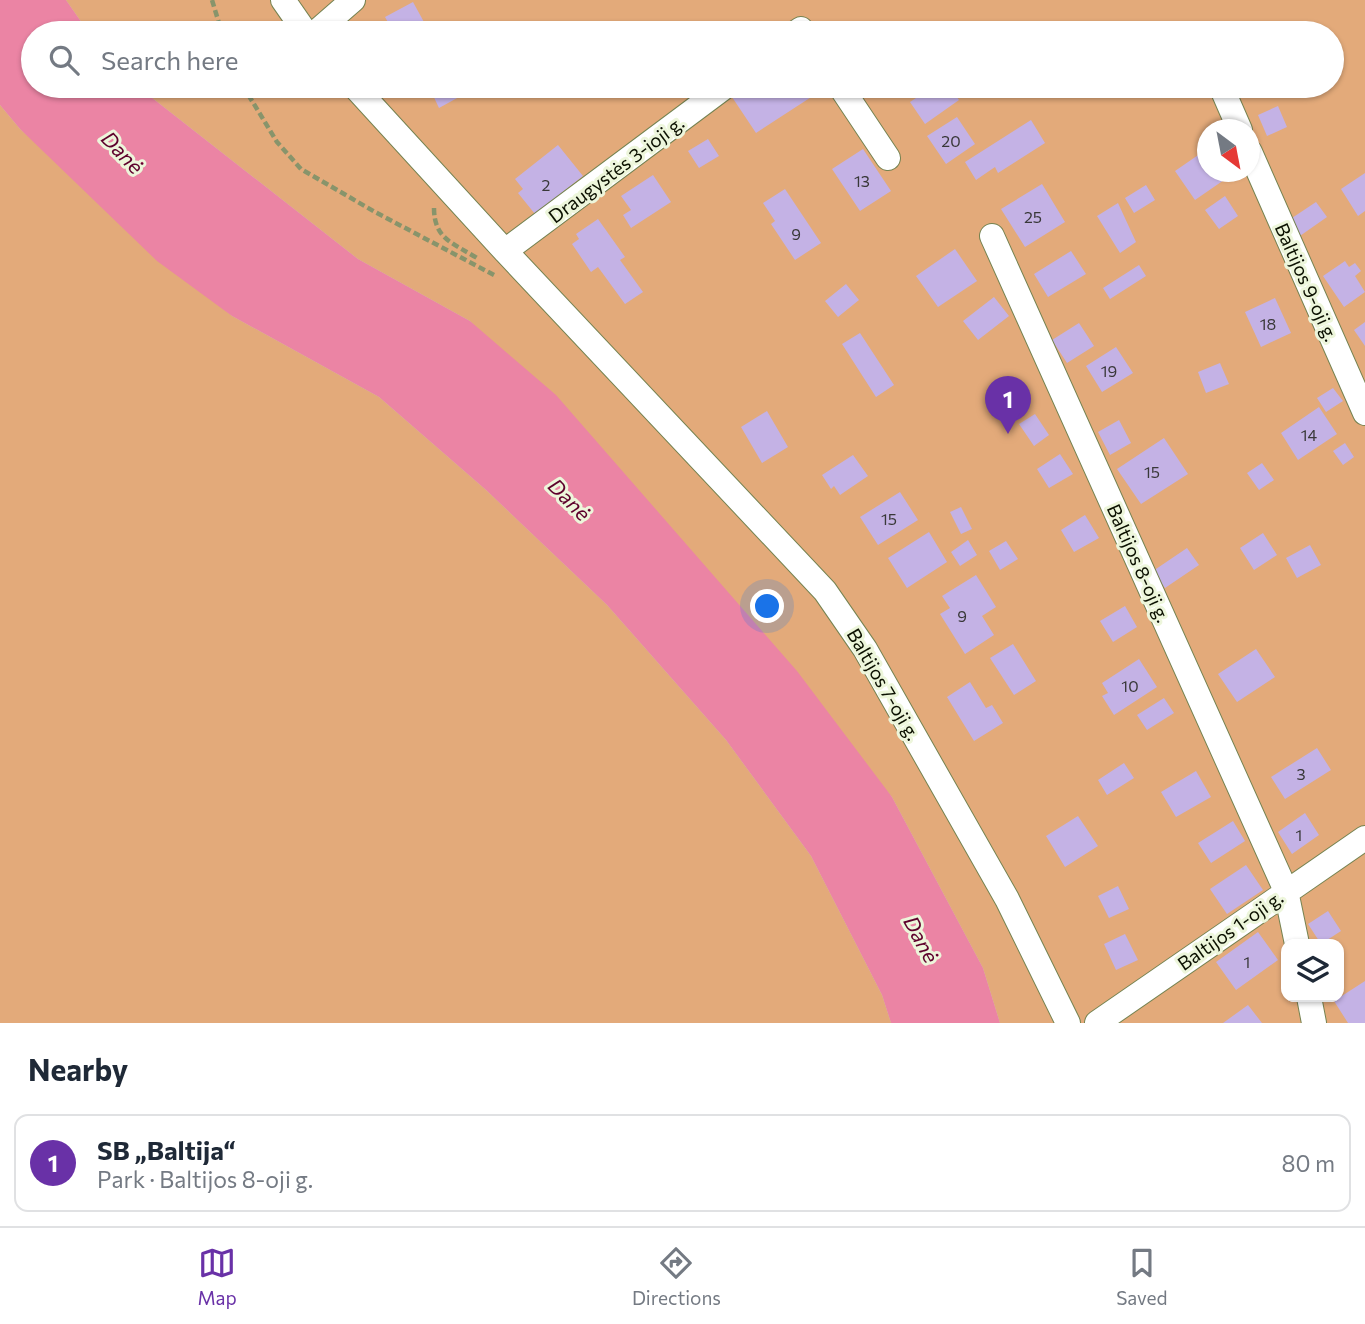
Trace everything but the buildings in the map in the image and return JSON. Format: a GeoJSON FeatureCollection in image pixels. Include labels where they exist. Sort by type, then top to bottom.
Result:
{"type":"FeatureCollection","features":[{"type":"Feature","properties":{"kind":"street"},"geometry":{"type":"LineString","coordinates":[[283,0],[298,21]]}},
{"type":"Feature","properties":{"kind":"street"},"geometry":{"type":"LineString","coordinates":[[328,21],[352,0]]}},
{"type":"Feature","properties":{"kind":"street","name":"Baltijos 7-oji g."},"geometry":{"type":"LineString","coordinates":[[365,98],[825,591],[849,624],[1007,899],[1068,1023]]}},
{"type":"Feature","properties":{"kind":"street","name":"Draugystės 3-ioji g."},"geometry":{"type":"LineString","coordinates":[[505,251],[710,98]]}},
{"type":"Feature","properties":{"kind":"street"},"geometry":{"type":"LineString","coordinates":[[848,98],[888,158]]}},
{"type":"Feature","properties":{"kind":"street"},"geometry":{"type":"LineString","coordinates":[[1226,98],[1235,119]]}},
{"type":"Feature","properties":{"kind":"street","name":"Baltijos 9-oji g."},"geometry":{"type":"LineString","coordinates":[[1260,175],[1365,413]]}},
{"type":"Feature","properties":{"kind":"street","name":"Baltijos 8-oji g."},"geometry":{"type":"LineString","coordinates":[[992,236],[1286,891],[1296,939]]}},
{"type":"Feature","properties":{"kind":"street","name":"Baltijos 1-oji g."},"geometry":{"type":"LineString","coordinates":[[1097,1023],[1365,838]]}},
{"type":"Feature","properties":{"kind":"street"},"geometry":{"type":"LineString","coordinates":[[1310,1002],[1314,1023]]}},
{"type":"Feature","properties":{"kind":"path"},"geometry":{"type":"LineString","coordinates":[[212,0],[218,21]]}},
{"type":"Feature","properties":{"kind":"path"},"geometry":{"type":"LineString","coordinates":[[250,98],[277,142],[301,169],[375,212],[504,280]]}},
{"type":"Feature","properties":{"kind":"shaded area"},"geometry":{"type":"Polygon","coordinates":[[[66,0],[1365,0],[1365,1023],[1000,1023],[983,968],[892,797],[470,321],[358,259],[152,98],[1344,98],[1344,21],[81,21],[66,0]]]}},
{"type":"Feature","properties":{"kind":"shaded area"},"geometry":{"type":"Polygon","coordinates":[[[0,105],[20,129],[232,316],[379,397],[486,490],[607,605],[726,740],[811,856],[882,995],[891,1023],[0,1023],[0,105]]]}},
{"type":"Feature","properties":{"kind":"water","name":"Danė"},"geometry":{"type":"Polygon","coordinates":[[[0,0],[66,0],[81,21],[21,21],[21,98],[152,98],[358,259],[470,321],[556,395],[797,671],[892,797],[983,968],[1000,1023],[891,1023],[882,995],[811,856],[726,740],[607,605],[486,490],[379,397],[232,316],[157,261],[20,129],[0,105],[0,0]]]}},
{"type":"Feature","properties":{"kind":"place","name":"SB „Baltija“"},"geometry":{"type":"Point","coordinates":[1008,434]}}]}
